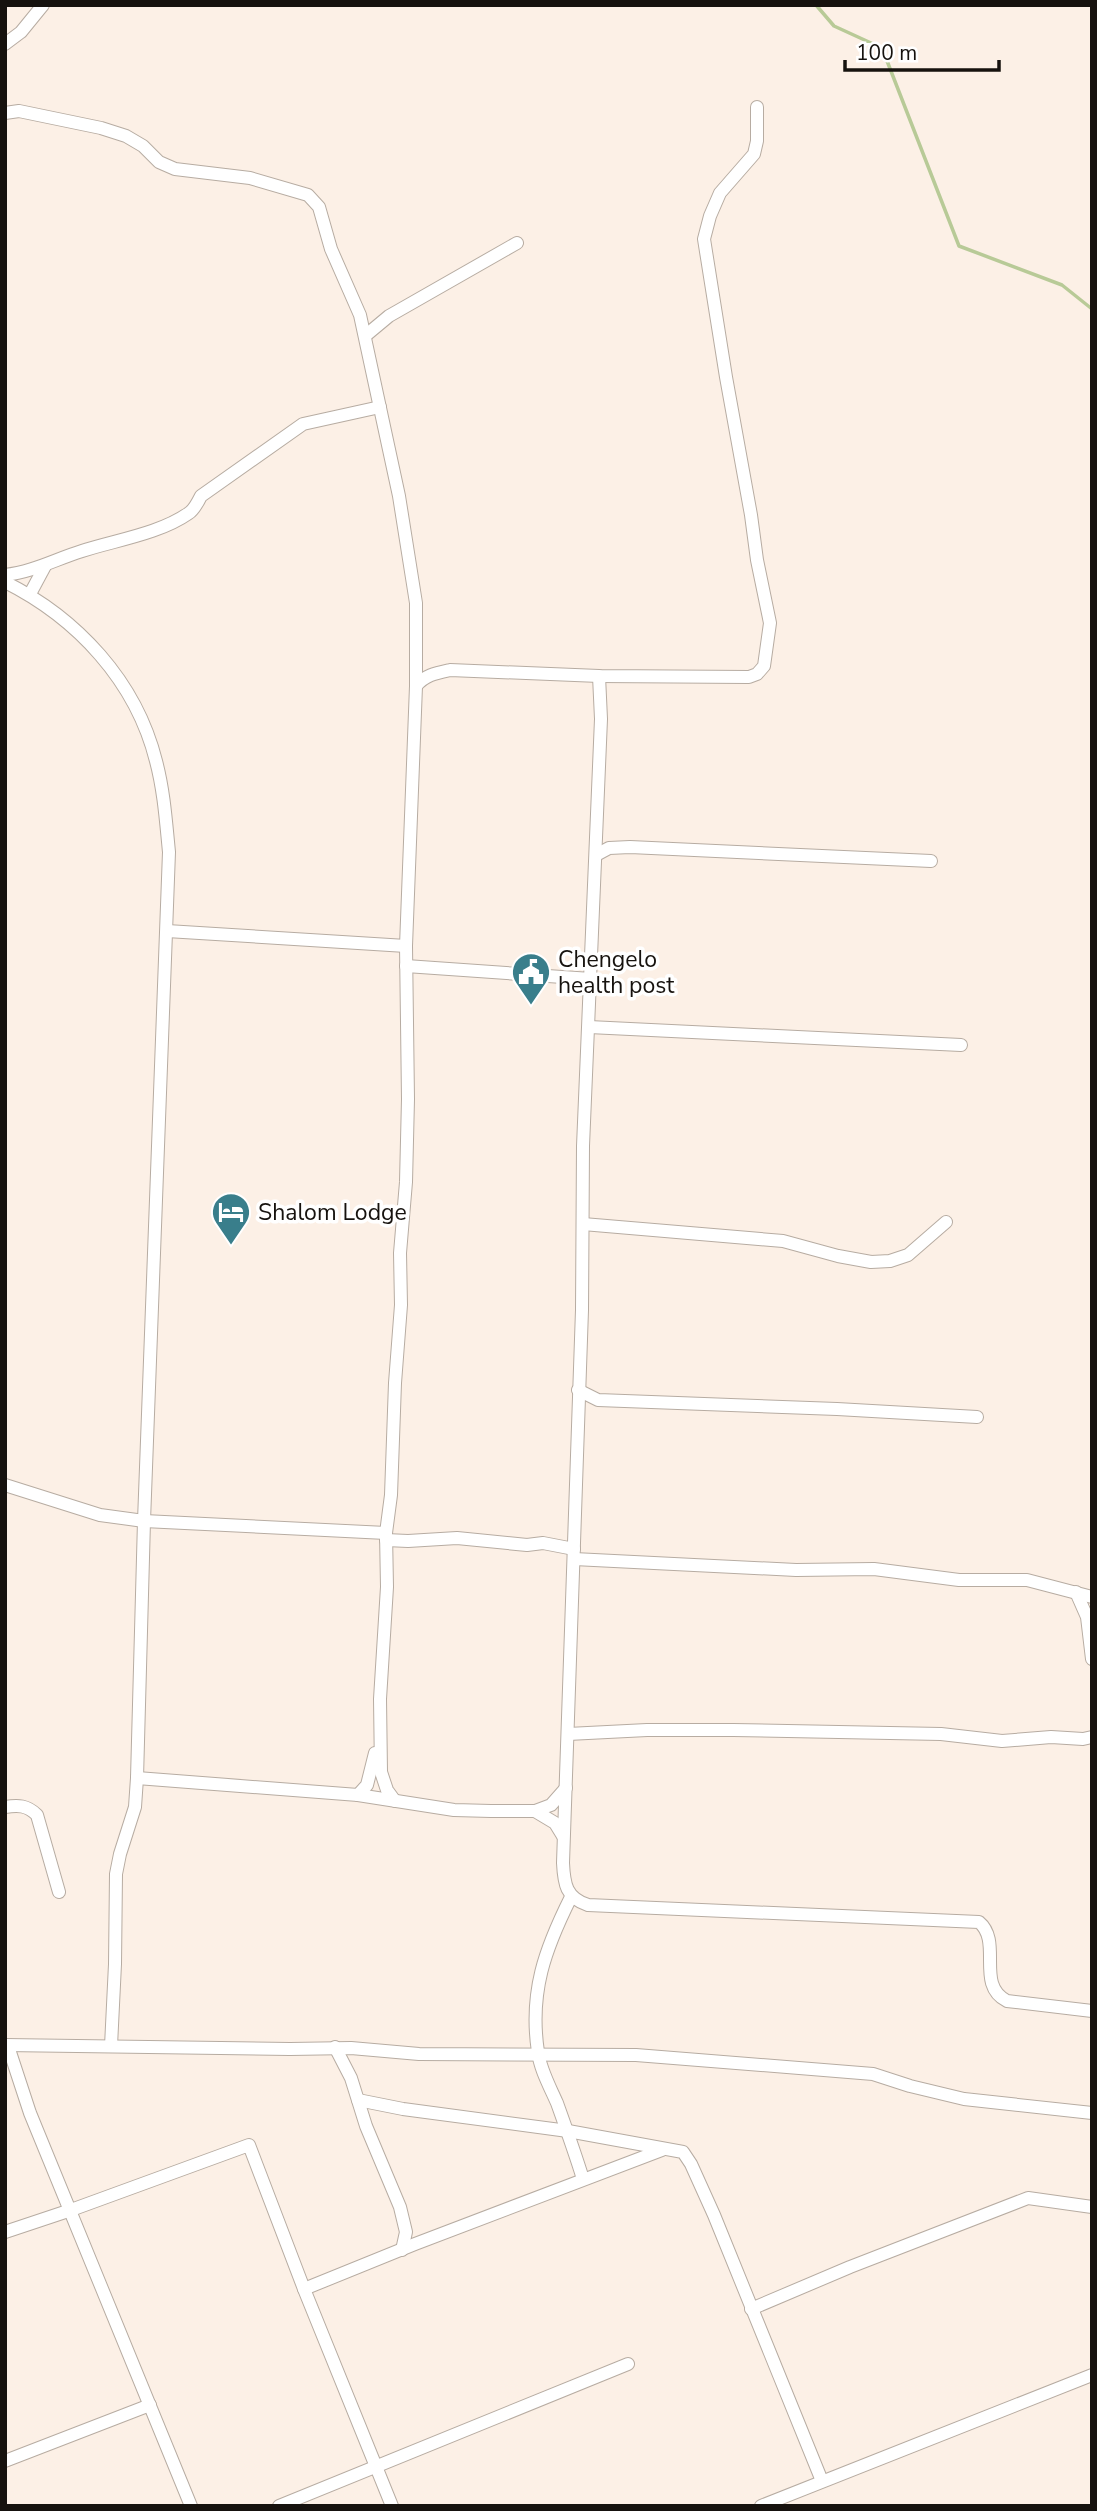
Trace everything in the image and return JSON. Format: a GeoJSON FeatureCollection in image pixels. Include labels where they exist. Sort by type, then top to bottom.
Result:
{"type":"FeatureCollection","features":[{"type":"Feature","properties":{"kind":"street"},"geometry":{"type":"LineString","coordinates":[[5,44],[21,32],[43,5]]}},
{"type":"Feature","properties":{"kind":"street"},"geometry":{"type":"LineString","coordinates":[[415,686],[432,673],[450,670],[599,676],[749,677],[757,674],[764,666],[770,623],[757,560],[704,239],[720,193],[754,154],[757,141],[757,107]]}},
{"type":"Feature","properties":{"kind":"street"},"geometry":{"type":"LineString","coordinates":[[5,113],[19,111],[101,128],[126,136],[143,146],[159,162],[175,169],[250,178],[308,195],[319,207],[331,249],[360,316],[365,336],[399,496],[416,604],[406,946],[406,1182],[400,1253],[401,1305],[391,1495],[386,1536],[387,1587],[380,1735],[382,1780],[394,1801]]}},
{"type":"Feature","properties":{"kind":"street"},"geometry":{"type":"LineString","coordinates":[[365,336],[389,316],[517,243]]}},
{"type":"Feature","properties":{"kind":"street"},"geometry":{"type":"LineString","coordinates":[[5,575],[22,573],[83,551],[120,542],[191,512],[201,496],[303,424],[380,407]]}},
{"type":"Feature","properties":{"kind":"street"},"geometry":{"type":"LineString","coordinates":[[30,594],[45,566]]}},
{"type":"Feature","properties":{"kind":"street"},"geometry":{"type":"LineString","coordinates":[[5,582],[30,594],[66,620],[91,643],[112,670],[144,728],[156,761],[168,842],[137,1777],[135,1807],[116,1874],[111,2046]]}},
{"type":"Feature","properties":{"kind":"street"},"geometry":{"type":"LineString","coordinates":[[599,676],[601,719],[583,1146],[564,1883],[571,1897],[588,1905],[979,1922],[985,1927],[989,1937],[990,1978],[999,1997],[1007,2001],[1092,2011]]}},
{"type":"Feature","properties":{"kind":"street"},"geometry":{"type":"LineString","coordinates":[[596,855],[609,848],[630,847],[930,861]]}},
{"type":"Feature","properties":{"kind":"street"},"geometry":{"type":"LineString","coordinates":[[167,931],[406,946]]}},
{"type":"Feature","properties":{"kind":"street"},"geometry":{"type":"LineString","coordinates":[[406,966],[591,979]]}},
{"type":"Feature","properties":{"kind":"street"},"geometry":{"type":"LineString","coordinates":[[589,1027],[961,1045]]}},
{"type":"Feature","properties":{"kind":"street"},"geometry":{"type":"LineString","coordinates":[[583,1224],[783,1241],[871,1262],[890,1261],[908,1255],[946,1222]]}},
{"type":"Feature","properties":{"kind":"street"},"geometry":{"type":"LineString","coordinates":[[578,1390],[598,1401]]}},
{"type":"Feature","properties":{"kind":"street"},"geometry":{"type":"LineString","coordinates":[[578,1414],[590,1403],[598,1401],[837,1409],[976,1417]]}},
{"type":"Feature","properties":{"kind":"street"},"geometry":{"type":"LineString","coordinates":[[5,1485],[100,1515],[144,1521],[386,1536],[408,1541],[457,1538],[527,1545],[542,1543],[574,1554],[796,1570],[874,1569],[958,1580],[1027,1580],[1092,1597]]}},
{"type":"Feature","properties":{"kind":"street"},"geometry":{"type":"LineString","coordinates":[[1076,1592],[1089,1614],[1092,1659]]}},
{"type":"Feature","properties":{"kind":"street"},"geometry":{"type":"LineString","coordinates":[[568,1734],[733,1730],[941,1734],[1002,1741],[1051,1737],[1089,1740]]}},
{"type":"Feature","properties":{"kind":"street"},"geometry":{"type":"LineString","coordinates":[[358,1795],[367,1785],[380,1735]]}},
{"type":"Feature","properties":{"kind":"street"},"geometry":{"type":"LineString","coordinates":[[137,1777],[358,1795],[454,1810],[536,1811],[551,1805],[566,1788]]}},
{"type":"Feature","properties":{"kind":"street"},"geometry":{"type":"LineString","coordinates":[[5,1807],[18,1805],[30,1808],[37,1815],[59,1892]]}},
{"type":"Feature","properties":{"kind":"street"},"geometry":{"type":"LineString","coordinates":[[536,1811],[555,1823],[564,1837]]}},
{"type":"Feature","properties":{"kind":"street"},"geometry":{"type":"LineString","coordinates":[[571,1897],[552,1934],[539,1973],[536,2020],[538,2054],[568,2131],[583,2179]]}},
{"type":"Feature","properties":{"kind":"street"},"geometry":{"type":"LineString","coordinates":[[191,2506],[30,2113],[6,2046],[335,2048],[419,2054],[636,2055],[873,2074],[964,2099],[1092,2113]]}},
{"type":"Feature","properties":{"kind":"street"},"geometry":{"type":"LineString","coordinates":[[335,2048],[351,2078],[400,2207],[405,2232],[402,2250]]}},
{"type":"Feature","properties":{"kind":"street"},"geometry":{"type":"LineString","coordinates":[[358,2100],[403,2109],[568,2131],[683,2152],[714,2215],[822,2481]]}},
{"type":"Feature","properties":{"kind":"street"},"geometry":{"type":"LineString","coordinates":[[5,2232],[249,2145],[391,2506]]}},
{"type":"Feature","properties":{"kind":"street"},"geometry":{"type":"LineString","coordinates":[[304,2289],[663,2150]]}},
{"type":"Feature","properties":{"kind":"street"},"geometry":{"type":"LineString","coordinates":[[751,2309],[850,2267],[1028,2198],[1092,2207]]}},
{"type":"Feature","properties":{"kind":"street"},"geometry":{"type":"LineString","coordinates":[[279,2506],[628,2364]]}},
{"type":"Feature","properties":{"kind":"street"},"geometry":{"type":"LineString","coordinates":[[761,2506],[1092,2375]]}},
{"type":"Feature","properties":{"kind":"street"},"geometry":{"type":"LineString","coordinates":[[5,2461],[150,2405]]}},
{"type":"Feature","properties":{"kind":"waterway"},"geometry":{"type":"LineString","coordinates":[[816,5],[834,26],[882,48],[959,246],[1062,285],[1092,309]]}},
{"type":"Feature","properties":{"kind":"place","name":"Chengelo health post"},"geometry":{"type":"Point","coordinates":[531,1006]}},
{"type":"Feature","properties":{"kind":"place","name":"Shalom Lodge"},"geometry":{"type":"Point","coordinates":[231,1246]}}]}
